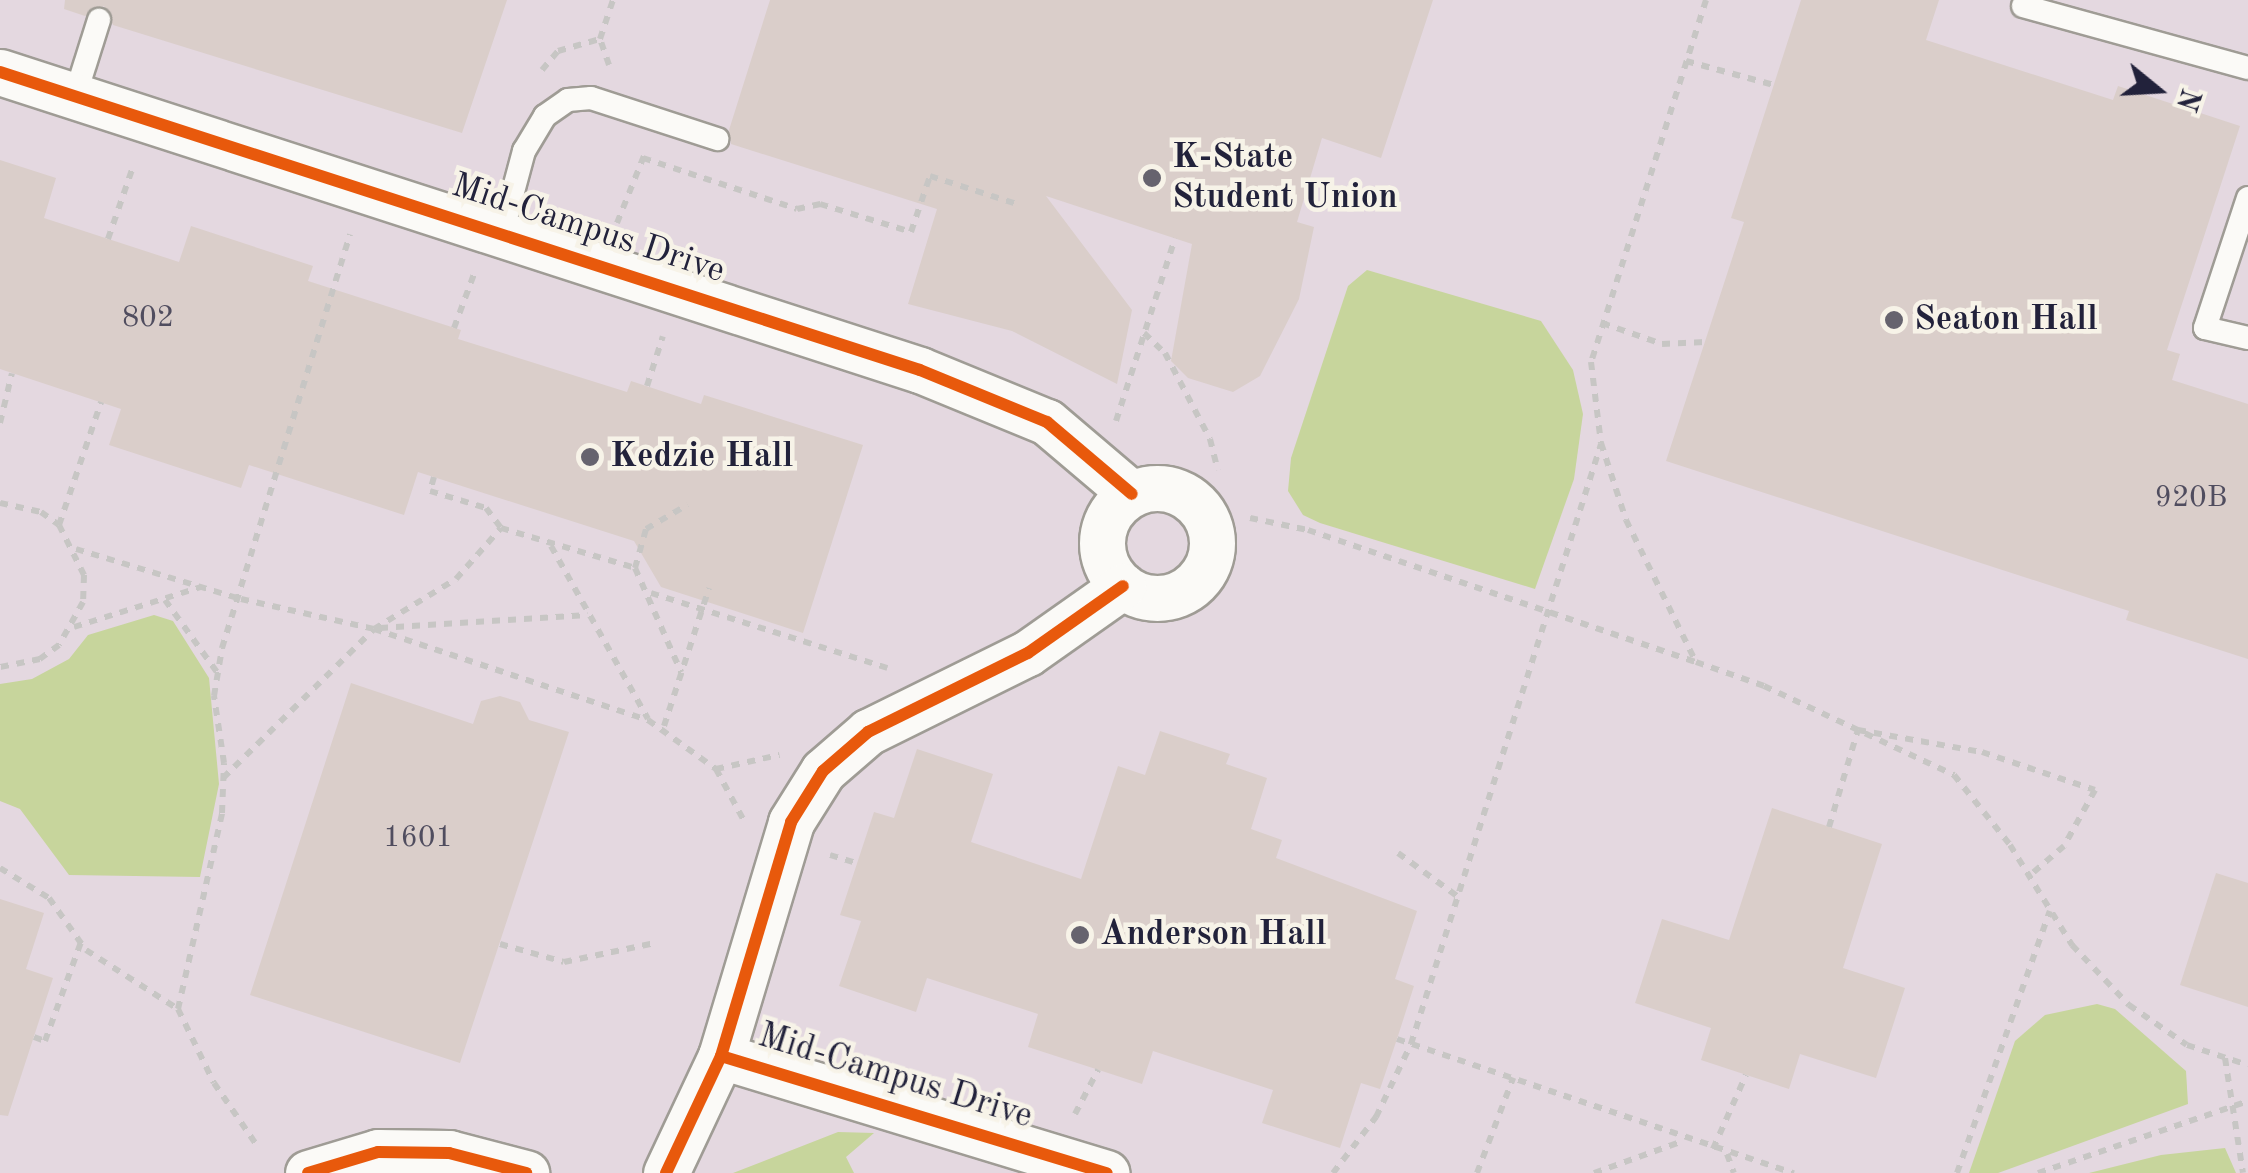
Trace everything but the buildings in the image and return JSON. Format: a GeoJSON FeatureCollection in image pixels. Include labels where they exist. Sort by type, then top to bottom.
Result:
{"type":"FeatureCollection","features":[{"type":"Feature","properties":{"kind":"street","name":"Mid-Campus Drive"},"geometry":{"type":"LineString","coordinates":[[0,72],[490,248],[920,370],[1047,422],[1132,494]]}},
{"type":"Feature","properties":{"kind":"street"},"geometry":{"type":"LineString","coordinates":[[1166,488],[1197,504],[1212,536],[1211,554],[1192,586],[1176,595],[1157,598],[1123,586],[1103,555],[1102,537],[1108,518],[1132,494],[1166,488]]}},
{"type":"Feature","properties":{"kind":"street","name":"Mid-Campus Drive"},"geometry":{"type":"LineString","coordinates":[[1107,1173],[721,1056],[778,856],[791,822],[824,771],[868,732],[1028,653],[1123,586]]}},
{"type":"Feature","properties":{"kind":"street"},"geometry":{"type":"LineString","coordinates":[[666,1173],[721,1056]]}},
{"type":"Feature","properties":{"kind":"street"},"geometry":{"type":"LineString","coordinates":[[308,1173],[378,1152],[449,1154],[526,1173]]}},
{"type":"Feature","properties":{"kind":"lane"},"geometry":{"type":"LineString","coordinates":[[2023,6],[2248,68]]}},
{"type":"Feature","properties":{"kind":"lane"},"geometry":{"type":"LineString","coordinates":[[75,96],[99,20]]}},
{"type":"Feature","properties":{"kind":"lane"},"geometry":{"type":"LineString","coordinates":[[490,248],[524,151],[545,116],[568,100],[592,98],[718,139]]}},
{"type":"Feature","properties":{"kind":"lane"},"geometry":{"type":"LineString","coordinates":[[2248,198],[2206,328],[2248,338]]}},
{"type":"Feature","properties":{"kind":"path"},"geometry":{"type":"LineString","coordinates":[[600,39],[613,0]]}},
{"type":"Feature","properties":{"kind":"path"},"geometry":{"type":"LineString","coordinates":[[1696,662],[1626,520],[1601,443],[1591,362],[1706,0]]}},
{"type":"Feature","properties":{"kind":"path"},"geometry":{"type":"LineString","coordinates":[[1686,61],[1774,84]]}},
{"type":"Feature","properties":{"kind":"path"},"geometry":{"type":"LineString","coordinates":[[108,238],[138,153]]}},
{"type":"Feature","properties":{"kind":"path"},"geometry":{"type":"LineString","coordinates":[[643,158],[797,209],[820,204],[911,232],[930,176],[1020,205]]}},
{"type":"Feature","properties":{"kind":"path"},"geometry":{"type":"LineString","coordinates":[[178,1010],[224,778],[214,696],[218,673],[353,222]]}},
{"type":"Feature","properties":{"kind":"path"},"geometry":{"type":"LineString","coordinates":[[1116,422],[1175,238]]}},
{"type":"Feature","properties":{"kind":"path"},"geometry":{"type":"LineString","coordinates":[[454,328],[490,248]]}},
{"type":"Feature","properties":{"kind":"path"},"geometry":{"type":"LineString","coordinates":[[1602,323],[1662,344],[1705,342]]}},
{"type":"Feature","properties":{"kind":"path"},"geometry":{"type":"LineString","coordinates":[[648,386],[666,325]]}},
{"type":"Feature","properties":{"kind":"path"},"geometry":{"type":"LineString","coordinates":[[1144,333],[1165,353],[1210,438],[1218,470]]}},
{"type":"Feature","properties":{"kind":"path"},"geometry":{"type":"LineString","coordinates":[[0,423],[12,373]]}},
{"type":"Feature","properties":{"kind":"path"},"geometry":{"type":"LineString","coordinates":[[59,525],[102,402]]}},
{"type":"Feature","properties":{"kind":"path"},"geometry":{"type":"LineString","coordinates":[[1333,1173],[1376,1117],[1411,1044],[1601,443]]}},
{"type":"Feature","properties":{"kind":"path"},"geometry":{"type":"LineString","coordinates":[[434,477],[430,491],[486,508],[501,528],[635,568],[650,592],[681,672]]}},
{"type":"Feature","properties":{"kind":"path"},"geometry":{"type":"LineString","coordinates":[[0,503],[41,512],[59,525],[76,548],[84,588],[73,627]]}},
{"type":"Feature","properties":{"kind":"path"},"geometry":{"type":"LineString","coordinates":[[635,568],[646,529],[687,505]]}},
{"type":"Feature","properties":{"kind":"path"},"geometry":{"type":"LineString","coordinates":[[1250,518],[1308,530],[1696,662],[1858,730],[1954,776],[2029,876],[2072,945],[2129,1006],[2186,1045],[2248,1065]]}},
{"type":"Feature","properties":{"kind":"path"},"geometry":{"type":"LineString","coordinates":[[224,778],[374,628],[456,579],[501,528]]}},
{"type":"Feature","properties":{"kind":"path"},"geometry":{"type":"LineString","coordinates":[[551,546],[648,720]]}},
{"type":"Feature","properties":{"kind":"path"},"geometry":{"type":"LineString","coordinates":[[76,548],[240,599],[374,628],[664,726],[716,769],[748,826]]}},
{"type":"Feature","properties":{"kind":"path"},"geometry":{"type":"LineString","coordinates":[[0,667],[40,658],[73,627],[203,586]]}},
{"type":"Feature","properties":{"kind":"path"},"geometry":{"type":"LineString","coordinates":[[664,726],[709,588]]}},
{"type":"Feature","properties":{"kind":"path"},"geometry":{"type":"LineString","coordinates":[[650,592],[894,670]]}},
{"type":"Feature","properties":{"kind":"path"},"geometry":{"type":"LineString","coordinates":[[166,600],[218,673]]}},
{"type":"Feature","properties":{"kind":"path"},"geometry":{"type":"LineString","coordinates":[[374,628],[588,615]]}},
{"type":"Feature","properties":{"kind":"path"},"geometry":{"type":"LineString","coordinates":[[1829,826],[1858,730]]}},
{"type":"Feature","properties":{"kind":"path"},"geometry":{"type":"LineString","coordinates":[[1858,730],[1982,752],[2095,790],[2064,846],[2029,876]]}},
{"type":"Feature","properties":{"kind":"path"},"geometry":{"type":"LineString","coordinates":[[716,769],[790,752]]}},
{"type":"Feature","properties":{"kind":"path"},"geometry":{"type":"LineString","coordinates":[[814,850],[857,863]]}},
{"type":"Feature","properties":{"kind":"path"},"geometry":{"type":"LineString","coordinates":[[1398,853],[1457,896]]}},
{"type":"Feature","properties":{"kind":"path"},"geometry":{"type":"LineString","coordinates":[[0,868],[49,898],[81,942],[178,1010],[214,1083],[258,1147]]}},
{"type":"Feature","properties":{"kind":"path"},"geometry":{"type":"LineString","coordinates":[[1957,1173],[2050,910]]}},
{"type":"Feature","properties":{"kind":"path"},"geometry":{"type":"LineString","coordinates":[[34,1037],[45,1041],[81,942]]}},
{"type":"Feature","properties":{"kind":"path"},"geometry":{"type":"LineString","coordinates":[[500,944],[564,962],[655,943]]}},
{"type":"Feature","properties":{"kind":"path"},"geometry":{"type":"LineString","coordinates":[[1397,1038],[1684,1140],[1794,1173]]}},
{"type":"Feature","properties":{"kind":"path"},"geometry":{"type":"LineString","coordinates":[[2226,1058],[2243,1173]]}},
{"type":"Feature","properties":{"kind":"path"},"geometry":{"type":"LineString","coordinates":[[1072,1119],[1098,1070]]}},
{"type":"Feature","properties":{"kind":"path"},"geometry":{"type":"LineString","coordinates":[[1713,1148],[1746,1075]]}},
{"type":"Feature","properties":{"kind":"path"},"geometry":{"type":"LineString","coordinates":[[1476,1173],[1513,1078]]}},
{"type":"Feature","properties":{"kind":"path"},"geometry":{"type":"LineString","coordinates":[[2038,1173],[2248,1100]]}},
{"type":"Feature","properties":{"kind":"path"},"geometry":{"type":"LineString","coordinates":[[1594,1173],[1684,1140]]}},
{"type":"Feature","properties":{"kind":"path"},"geometry":{"type":"LineString","coordinates":[[1727,1152],[1734,1173]]}},
{"type":"Feature","properties":{"kind":"shaded area"},"geometry":{"type":"Polygon","coordinates":[[[0,0],[2248,0],[2248,1173],[0,1173],[0,0]]]}},
{"type":"Feature","properties":{"kind":"green space"},"geometry":{"type":"Polygon","coordinates":[[[1367,270],[1541,321],[1573,370],[1583,414],[1574,479],[1535,589],[1320,523],[1303,515],[1288,491],[1291,458],[1348,286],[1367,270]]]}},
{"type":"Feature","properties":{"kind":"green space"},"geometry":{"type":"Polygon","coordinates":[[[154,615],[173,621],[209,678],[219,784],[200,877],[69,875],[20,809],[0,801],[0,684],[32,679],[69,659],[88,635],[154,615]]]}},
{"type":"Feature","properties":{"kind":"green space"},"geometry":{"type":"Polygon","coordinates":[[[2097,1004],[2115,1009],[2186,1071],[2188,1104],[1998,1173],[1969,1173],[2015,1041],[2045,1015],[2097,1004]]]}},
{"type":"Feature","properties":{"kind":"green space"},"geometry":{"type":"Polygon","coordinates":[[[838,1132],[874,1133],[846,1157],[854,1173],[733,1173],[838,1132]]]}},
{"type":"Feature","properties":{"kind":"green space"},"geometry":{"type":"Polygon","coordinates":[[[2225,1148],[2236,1173],[2089,1173],[2161,1155],[2225,1148]]]}},
{"type":"Feature","properties":{"kind":"cycle path"},"geometry":{"type":"LineString","coordinates":[[0,72],[920,370],[1047,422],[1132,494]]}},
{"type":"Feature","properties":{"kind":"cycle path"},"geometry":{"type":"LineString","coordinates":[[666,1173],[721,1056],[791,822],[823,771],[868,732],[1028,653],[1123,586]]}},
{"type":"Feature","properties":{"kind":"cycle path"},"geometry":{"type":"LineString","coordinates":[[721,1056],[1107,1173]]}},
{"type":"Feature","properties":{"kind":"cycle path"},"geometry":{"type":"LineString","coordinates":[[308,1173],[378,1152],[449,1153],[526,1173]]}},
{"type":"Feature","properties":{"kind":"place","name":"K-State Student Union"},"geometry":{"type":"Point","coordinates":[1152,178]}},
{"type":"Feature","properties":{"kind":"place","name":"Seaton Hall"},"geometry":{"type":"Point","coordinates":[1894,320]}},
{"type":"Feature","properties":{"kind":"place","name":"Kedzie Hall"},"geometry":{"type":"Point","coordinates":[590,457]}},
{"type":"Feature","properties":{"kind":"place","name":"Anderson Hall"},"geometry":{"type":"Point","coordinates":[1080,935]}}]}
